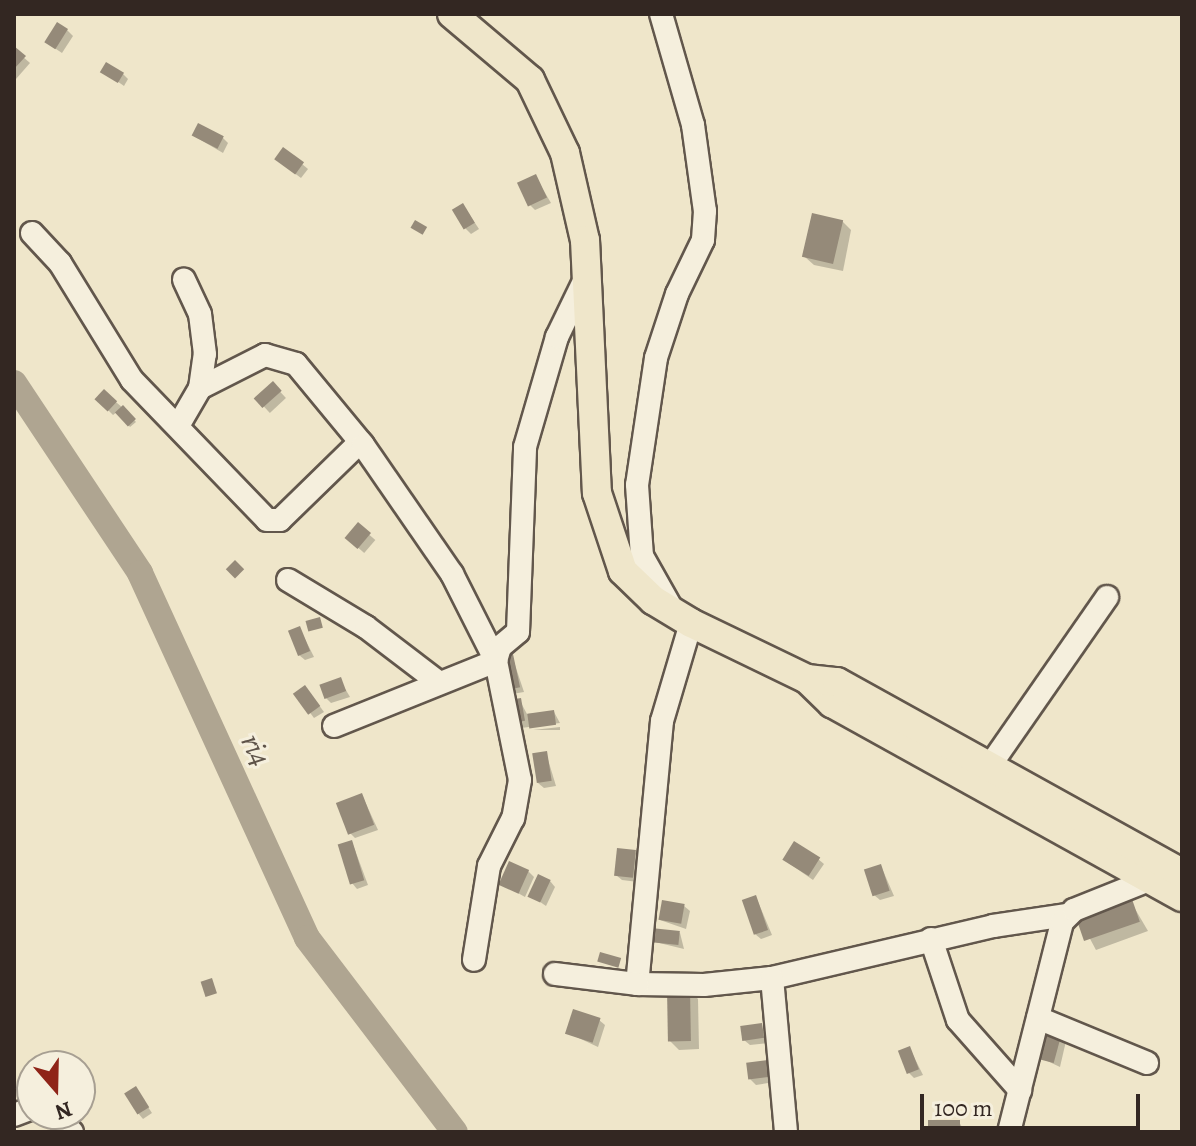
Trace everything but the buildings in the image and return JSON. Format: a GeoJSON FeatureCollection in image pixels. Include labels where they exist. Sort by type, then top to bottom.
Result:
{"type":"FeatureCollection","features":[{"type":"Feature","properties":{"kind":"main road"},"geometry":{"type":"LineString","coordinates":[[452,14],[510,61],[545,103],[571,177],[588,274],[590,420],[604,522],[623,571],[683,618],[807,679],[832,703],[1182,897]]}},
{"type":"Feature","properties":{"kind":"main road"},"geometry":{"type":"LineString","coordinates":[[807,679],[837,682],[1182,873]]}},
{"type":"Feature","properties":{"kind":"street"},"geometry":{"type":"LineString","coordinates":[[637,984],[662,721],[683,618],[642,556],[637,485],[656,358],[703,240],[705,211],[693,125],[661,14]]}},
{"type":"Feature","properties":{"kind":"street"},"geometry":{"type":"LineString","coordinates":[[32,233],[60,263],[132,380],[271,523],[280,520],[360,442]]}},
{"type":"Feature","properties":{"kind":"street"},"geometry":{"type":"LineString","coordinates":[[496,661],[500,647],[518,632],[525,447],[557,337],[588,274]]}},
{"type":"Feature","properties":{"kind":"street"},"geometry":{"type":"LineString","coordinates":[[178,426],[200,388],[205,329],[184,280]]}},
{"type":"Feature","properties":{"kind":"street"},"geometry":{"type":"LineString","coordinates":[[200,388],[265,355],[286,359],[307,374],[360,442],[452,574],[496,661],[520,780],[513,818],[489,866],[474,960]]}},
{"type":"Feature","properties":{"kind":"street"},"geometry":{"type":"LineString","coordinates":[[288,580],[366,627],[437,681]]}},
{"type":"Feature","properties":{"kind":"street"},"geometry":{"type":"LineString","coordinates":[[989,767],[1107,597]]}},
{"type":"Feature","properties":{"kind":"street"},"geometry":{"type":"LineString","coordinates":[[334,726],[437,681],[496,661]]}},
{"type":"Feature","properties":{"kind":"street"},"geometry":{"type":"LineString","coordinates":[[555,974],[637,984],[704,985],[772,978],[931,939],[1067,915],[1149,880]]}},
{"type":"Feature","properties":{"kind":"street"},"geometry":{"type":"LineString","coordinates":[[1009,1132],[1067,915]]}},
{"type":"Feature","properties":{"kind":"street"},"geometry":{"type":"LineString","coordinates":[[931,939],[958,1020],[1020,1090]]}},
{"type":"Feature","properties":{"kind":"street"},"geometry":{"type":"LineString","coordinates":[[772,978],[786,1132]]}},
{"type":"Feature","properties":{"kind":"street"},"geometry":{"type":"LineString","coordinates":[[1038,1018],[1147,1063]]}},
{"type":"Feature","properties":{"kind":"waterway","name":"ri4"},"geometry":{"type":"LineString","coordinates":[[14,383],[140,573],[307,938],[455,1132]]}}]}
